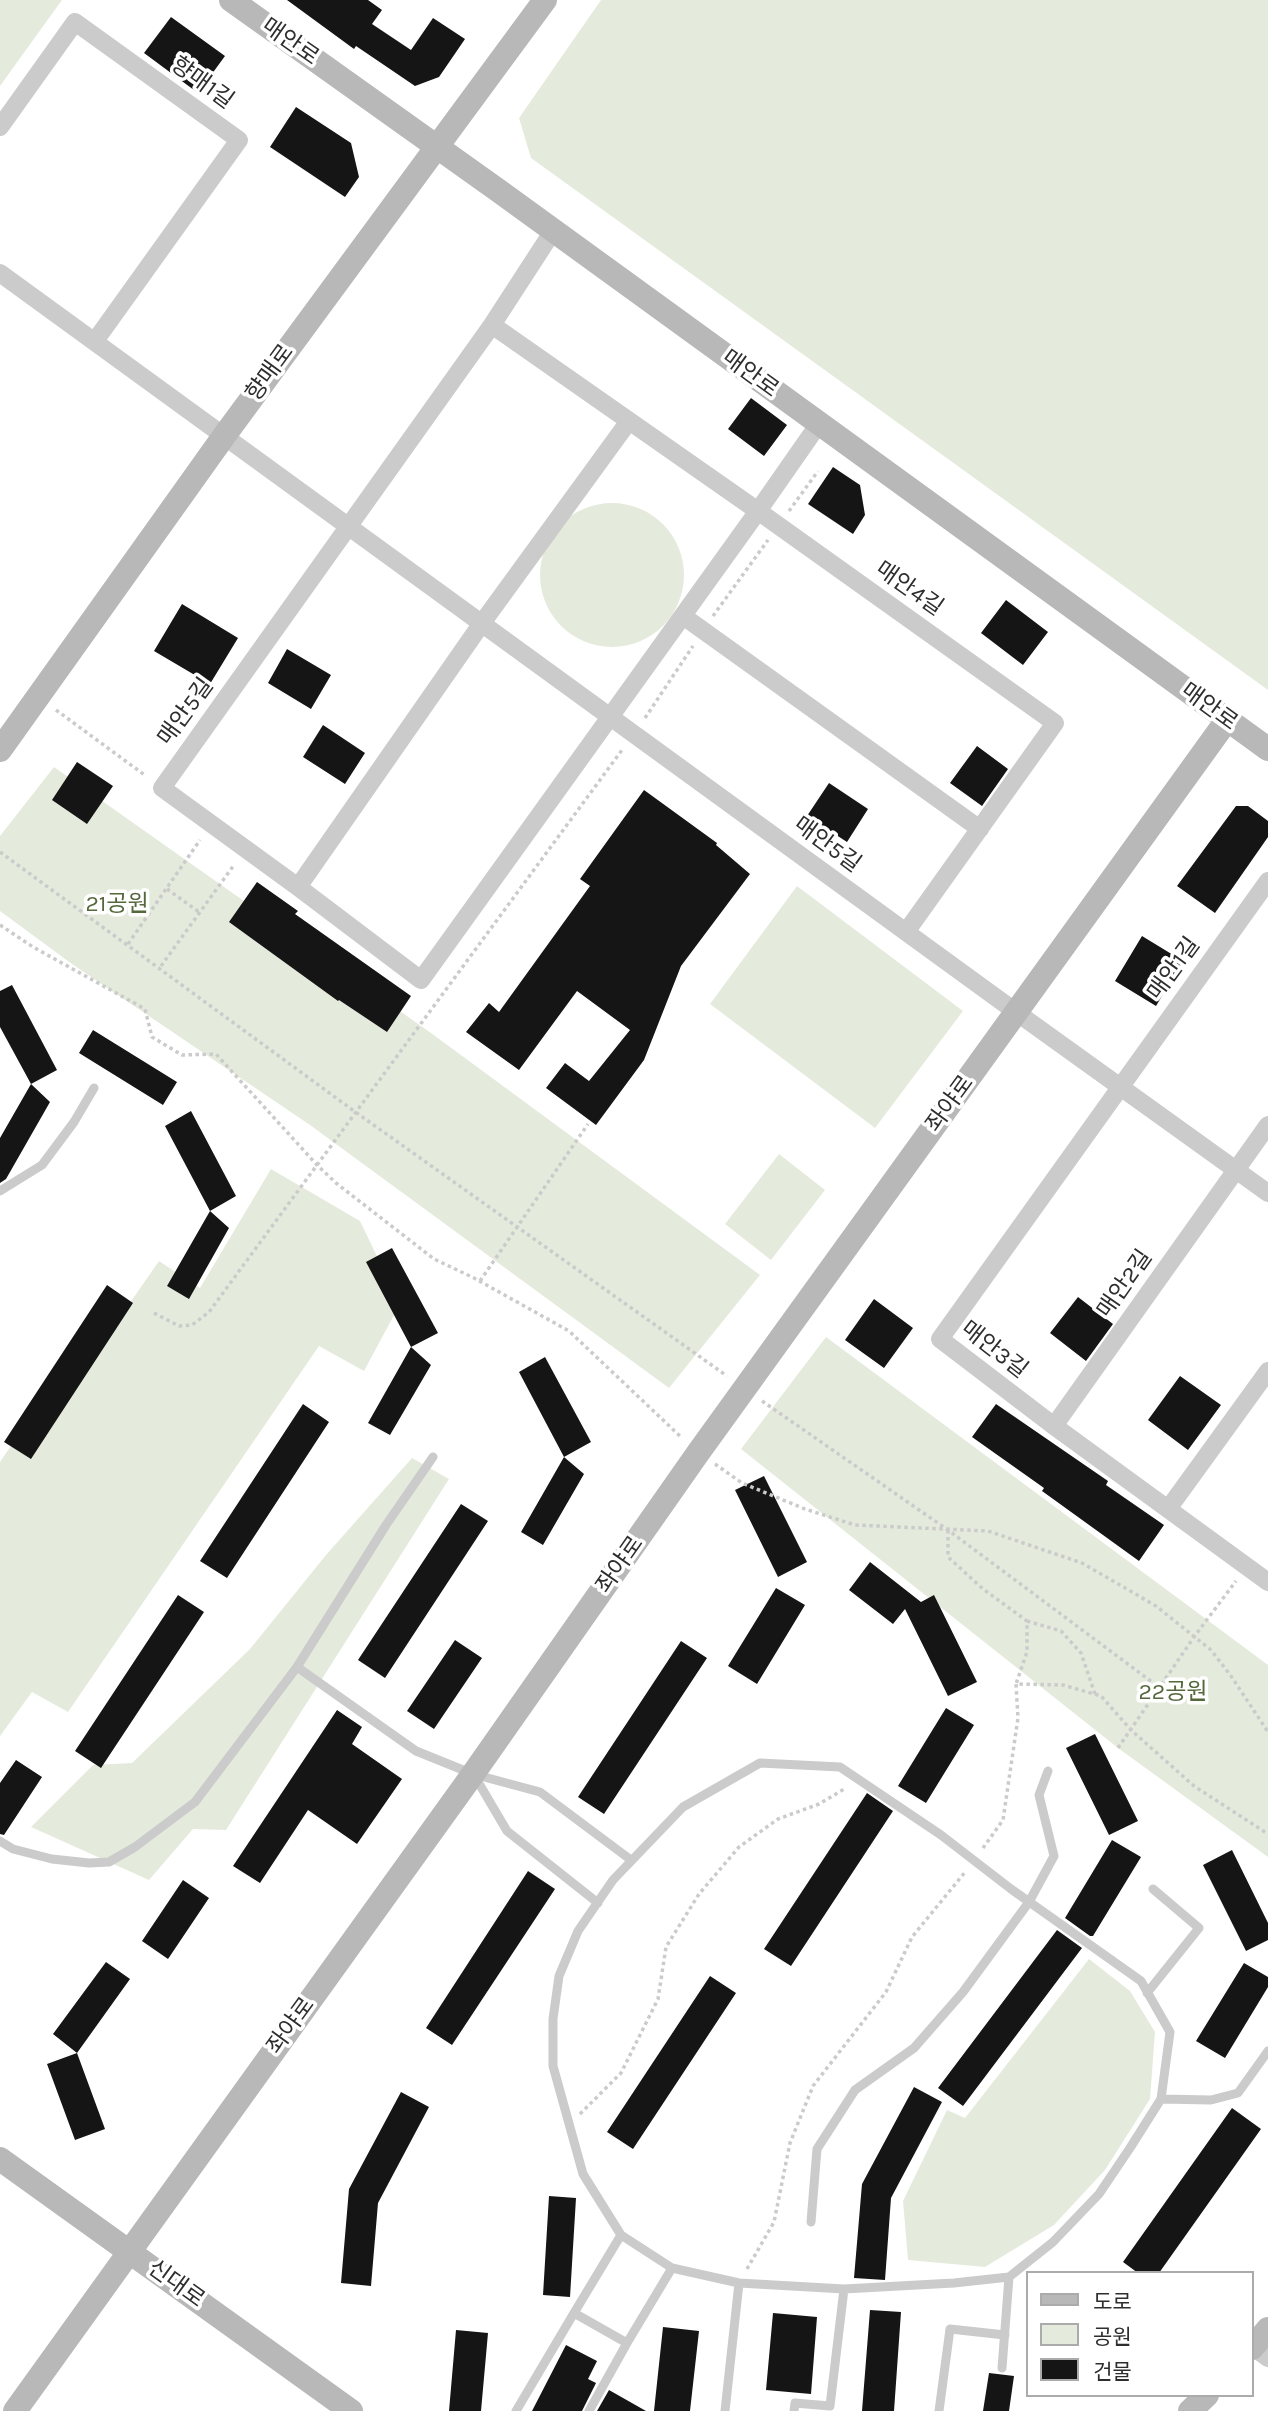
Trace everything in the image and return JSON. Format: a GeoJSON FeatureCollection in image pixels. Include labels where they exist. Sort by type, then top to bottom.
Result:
{"type":"FeatureCollection","features":[{"type":"Feature","properties":{"kind":"street","name":"매안로"},"geometry":{"type":"LineString","coordinates":[[231,0],[1268,749]]}},
{"type":"Feature","properties":{"kind":"street","name":"향매로"},"geometry":{"type":"LineString","coordinates":[[0,750],[224,436],[545,0]]}},
{"type":"Feature","properties":{"kind":"street","name":"향매1길"},"geometry":{"type":"LineString","coordinates":[[0,127],[75,22],[239,140],[95,341]]}},
{"type":"Feature","properties":{"kind":"street"},"geometry":{"type":"LineString","coordinates":[[350,527],[492,325],[553,231]]}},
{"type":"Feature","properties":{"kind":"street"},"geometry":{"type":"LineString","coordinates":[[0,273],[224,436]]}},
{"type":"Feature","properties":{"kind":"street","name":"매안4길"},"geometry":{"type":"LineString","coordinates":[[492,325],[1055,723],[906,932]]}},
{"type":"Feature","properties":{"kind":"street"},"geometry":{"type":"LineString","coordinates":[[298,887],[482,623],[629,421]]}},
{"type":"Feature","properties":{"kind":"street"},"geometry":{"type":"LineString","coordinates":[[162,788],[421,980],[818,425]]}},
{"type":"Feature","properties":{"kind":"street","name":"매안5길"},"geometry":{"type":"LineString","coordinates":[[224,436],[1016,1012]]}},
{"type":"Feature","properties":{"kind":"street","name":"매안5길"},"geometry":{"type":"LineString","coordinates":[[162,788],[350,527]]}},
{"type":"Feature","properties":{"kind":"street"},"geometry":{"type":"LineString","coordinates":[[683,616],[980,829]]}},
{"type":"Feature","properties":{"kind":"street","name":"좌야로"},"geometry":{"type":"LineString","coordinates":[[15,2411],[473,1774],[698,1453],[1227,720]]}},
{"type":"Feature","properties":{"kind":"street","name":"매안1길"},"geometry":{"type":"LineString","coordinates":[[1120,1086],[1268,881]]}},
{"type":"Feature","properties":{"kind":"street"},"geometry":{"type":"LineString","coordinates":[[1016,1012],[1268,1193]]}},
{"type":"Feature","properties":{"kind":"street","name":"매안3길"},"geometry":{"type":"LineString","coordinates":[[1120,1086],[940,1339],[1268,1582]]}},
{"type":"Feature","properties":{"kind":"street","name":"매안2길"},"geometry":{"type":"LineString","coordinates":[[1054,1426],[1268,1125]]}},
{"type":"Feature","properties":{"kind":"street"},"geometry":{"type":"LineString","coordinates":[[1168,1509],[1268,1371]]}},
{"type":"Feature","properties":{"kind":"street","name":"신대로"},"geometry":{"type":"LineString","coordinates":[[0,2159],[351,2411]]}},
{"type":"Feature","properties":{"kind":"street"},"geometry":{"type":"LineString","coordinates":[[1254,2346],[1268,2329]]}},
{"type":"Feature","properties":{"kind":"street"},"geometry":{"type":"LineString","coordinates":[[1190,2411],[1205,2397]]}},
{"type":"Feature","properties":{"kind":"lane"},"geometry":{"type":"LineString","coordinates":[[0,1191],[42,1165],[74,1122],[94,1088]]}},
{"type":"Feature","properties":{"kind":"lane"},"geometry":{"type":"LineString","coordinates":[[0,1841],[13,1849],[51,1859],[109,1862],[135,1847],[195,1802],[297,1668],[386,1525],[433,1458]]}},
{"type":"Feature","properties":{"kind":"lane"},"geometry":{"type":"LineString","coordinates":[[297,1668],[416,1751],[473,1774],[541,1792],[631,1860]]}},
{"type":"Feature","properties":{"kind":"lane"},"geometry":{"type":"LineString","coordinates":[[760,1763],[840,1767],[975,1861],[1141,1981],[1170,2032],[1161,2099],[1099,2194],[1053,2242],[1009,2277],[954,2283],[844,2288],[739,2283],[672,2268],[621,2235],[583,2174],[553,2066],[554,2008],[559,1976],[579,1931],[631,1860],[683,1807],[760,1763]]}},
{"type":"Feature","properties":{"kind":"lane"},"geometry":{"type":"LineString","coordinates":[[811,2222],[817,2149],[855,2090],[914,2048],[963,1992],[1029,1902],[1054,1856],[1039,1795],[1048,1772]]}},
{"type":"Feature","properties":{"kind":"lane"},"geometry":{"type":"LineString","coordinates":[[473,1774],[507,1831],[598,1903]]}},
{"type":"Feature","properties":{"kind":"lane"},"geometry":{"type":"LineString","coordinates":[[1147,1993],[1199,1927],[1153,1889]]}},
{"type":"Feature","properties":{"kind":"lane"},"geometry":{"type":"LineString","coordinates":[[1161,2099],[1211,2100],[1238,2093],[1268,2051]]}},
{"type":"Feature","properties":{"kind":"lane"},"geometry":{"type":"LineString","coordinates":[[516,2411],[621,2235]]}},
{"type":"Feature","properties":{"kind":"lane"},"geometry":{"type":"LineString","coordinates":[[589,2411],[626,2343],[672,2268]]}},
{"type":"Feature","properties":{"kind":"lane"},"geometry":{"type":"LineString","coordinates":[[1002,2368],[1009,2277]]}},
{"type":"Feature","properties":{"kind":"lane"},"geometry":{"type":"LineString","coordinates":[[725,2411],[739,2283]]}},
{"type":"Feature","properties":{"kind":"lane"},"geometry":{"type":"LineString","coordinates":[[794,2411],[795,2403],[830,2406],[844,2288]]}},
{"type":"Feature","properties":{"kind":"lane"},"geometry":{"type":"LineString","coordinates":[[574,2313],[626,2343]]}},
{"type":"Feature","properties":{"kind":"lane"},"geometry":{"type":"LineString","coordinates":[[939,2411],[950,2329],[1004,2335]]}},
{"type":"Feature","properties":{"kind":"path"},"geometry":{"type":"LineString","coordinates":[[154,1313],[179,1326],[192,1325],[209,1312],[354,1111],[634,734],[704,630],[818,471]]}},
{"type":"Feature","properties":{"kind":"path"},"geometry":{"type":"LineString","coordinates":[[38,697],[162,788]]}},
{"type":"Feature","properties":{"kind":"path"},"geometry":{"type":"LineString","coordinates":[[128,944],[211,824]]}},
{"type":"Feature","properties":{"kind":"path"},"geometry":{"type":"LineString","coordinates":[[160,967],[246,849]]}},
{"type":"Feature","properties":{"kind":"path"},"geometry":{"type":"LineString","coordinates":[[0,852],[64,896],[354,1111],[688,1348]]}},
{"type":"Feature","properties":{"kind":"path"},"geometry":{"type":"LineString","coordinates":[[167,889],[199,913]]}},
{"type":"Feature","properties":{"kind":"path"},"geometry":{"type":"LineString","coordinates":[[0,925],[45,954],[145,1009],[152,1037],[182,1055],[216,1054],[317,1165],[345,1191],[434,1259],[480,1281],[569,1331],[698,1453],[742,1483],[805,1509],[855,1525],[988,1531],[1082,1563],[1156,1606],[1211,1650],[1268,1732]]}},
{"type":"Feature","properties":{"kind":"path"},"geometry":{"type":"LineString","coordinates":[[480,1281],[588,1124]]}},
{"type":"Feature","properties":{"kind":"path"},"geometry":{"type":"LineString","coordinates":[[793,1423],[948,1530],[1160,1688]]}},
{"type":"Feature","properties":{"kind":"path"},"geometry":{"type":"LineString","coordinates":[[948,1530],[948,1557],[983,1589],[1027,1621],[1061,1632],[1081,1653],[1095,1694]]}},
{"type":"Feature","properties":{"kind":"path"},"geometry":{"type":"LineString","coordinates":[[1118,1748],[1194,1636],[1247,1567]]}},
{"type":"Feature","properties":{"kind":"path"},"geometry":{"type":"LineString","coordinates":[[739,2283],[774,2222],[790,2143],[813,2086],[886,1992],[912,1937],[975,1861],[1003,1820],[1018,1718],[1016,1684],[1027,1652],[1027,1621]]}},
{"type":"Feature","properties":{"kind":"path"},"geometry":{"type":"LineString","coordinates":[[1016,1684],[1063,1685],[1101,1696],[1131,1730],[1194,1786],[1268,1833]]}},
{"type":"Feature","properties":{"kind":"path"},"geometry":{"type":"LineString","coordinates":[[569,2125],[621,2073],[658,1999],[666,1947],[699,1894],[731,1856],[739,1847],[778,1819],[819,1804],[860,1781]]}},
{"type":"Feature","properties":{"kind":"green space"},"geometry":{"type":"Polygon","coordinates":[[[0,0],[62,0],[0,86],[0,0]]]}},
{"type":"Feature","properties":{"kind":"green space"},"geometry":{"type":"Polygon","coordinates":[[[601,0],[1268,0],[1268,690],[531,158],[519,118],[601,0]]]}},
{"type":"Feature","properties":{"kind":"green space"},"geometry":{"type":"Polygon","coordinates":[[[612,503],[640,509],[663,524],[678,547],[684,575],[678,603],[663,626],[640,641],[612,647],[584,641],[561,626],[546,603],[540,575],[546,547],[561,524],[584,509],[612,503]]]}},
{"type":"Feature","properties":{"kind":"green space","name":"21공원"},"geometry":{"type":"Polygon","coordinates":[[[54,767],[431,1033],[760,1275],[669,1388],[310,1125],[72,964],[0,911],[0,836],[54,767]]]}},
{"type":"Feature","properties":{"kind":"green space"},"geometry":{"type":"Polygon","coordinates":[[[797,886],[963,1011],[875,1128],[710,1004],[797,886]]]}},
{"type":"Feature","properties":{"kind":"green space"},"geometry":{"type":"Polygon","coordinates":[[[779,1154],[825,1190],[771,1260],[725,1224],[779,1154]]]}},
{"type":"Feature","properties":{"kind":"green space"},"geometry":{"type":"Polygon","coordinates":[[[271,1169],[360,1221],[400,1304],[364,1371],[319,1346],[68,1712],[32,1692],[0,1736],[0,1462],[17,1437],[28,1450],[159,1261],[200,1288],[271,1169]]]}},
{"type":"Feature","properties":{"kind":"green space","name":"22공원"},"geometry":{"type":"Polygon","coordinates":[[[826,1337],[1268,1665],[1268,1857],[1118,1748],[741,1449],[826,1337]]]}},
{"type":"Feature","properties":{"kind":"green space"},"geometry":{"type":"Polygon","coordinates":[[[412,1458],[449,1479],[226,1830],[193,1829],[149,1880],[31,1827],[93,1765],[132,1763],[250,1649],[326,1555],[412,1458]]]}},
{"type":"Feature","properties":{"kind":"green space"},"geometry":{"type":"Polygon","coordinates":[[[1089,1959],[1130,1991],[1155,2032],[1150,2099],[1105,2170],[1054,2225],[985,2267],[908,2260],[903,2201],[947,2110],[965,2118],[1089,1959]]]}},
{"type":"Feature","properties":{"kind":"building"},"geometry":{"type":"Polygon","coordinates":[[[287,0],[368,0],[382,10],[372,24],[411,50],[433,18],[465,39],[439,77],[415,86],[356,46],[354,49],[287,0]]]}},
{"type":"Feature","properties":{"kind":"building"},"geometry":{"type":"Polygon","coordinates":[[[171,17],[225,56],[198,93],[144,53],[171,17]]]}},
{"type":"Feature","properties":{"kind":"building"},"geometry":{"type":"Polygon","coordinates":[[[296,107],[351,143],[359,177],[345,197],[270,147],[296,107]]]}},
{"type":"Feature","properties":{"kind":"building"},"geometry":{"type":"Polygon","coordinates":[[[751,398],[787,425],[764,456],[728,429],[751,398]]]}},
{"type":"Feature","properties":{"kind":"building"},"geometry":{"type":"Polygon","coordinates":[[[833,467],[860,485],[865,515],[853,534],[808,504],[833,467]]]}},
{"type":"Feature","properties":{"kind":"building"},"geometry":{"type":"Polygon","coordinates":[[[1006,600],[1048,632],[1023,665],[981,633],[1006,600]]]}},
{"type":"Feature","properties":{"kind":"building"},"geometry":{"type":"Polygon","coordinates":[[[182,604],[238,638],[210,684],[154,651],[182,604]]]}},
{"type":"Feature","properties":{"kind":"building"},"geometry":{"type":"Polygon","coordinates":[[[287,649],[331,675],[311,709],[268,683],[287,649]]]}},
{"type":"Feature","properties":{"kind":"building"},"geometry":{"type":"Polygon","coordinates":[[[323,725],[365,753],[345,784],[303,757],[323,725]]]}},
{"type":"Feature","properties":{"kind":"building"},"geometry":{"type":"Polygon","coordinates":[[[977,746],[1008,769],[982,806],[950,783],[977,746]]]}},
{"type":"Feature","properties":{"kind":"building"},"geometry":{"type":"Polygon","coordinates":[[[77,762],[113,786],[87,824],[52,800],[77,762]]]}},
{"type":"Feature","properties":{"kind":"building"},"geometry":{"type":"Polygon","coordinates":[[[829,783],[868,809],[847,842],[807,816],[829,783]]]}},
{"type":"Feature","properties":{"kind":"building"},"geometry":{"type":"Polygon","coordinates":[[[644,790],[717,843],[716,845],[750,874],[681,966],[644,1060],[596,1125],[546,1088],[565,1063],[589,1081],[630,1030],[577,991],[519,1070],[466,1032],[489,1003],[499,1012],[590,886],[580,879],[644,790]]]}},
{"type":"Feature","properties":{"kind":"building"},"geometry":{"type":"Polygon","coordinates":[[[1236,806],[1248,806],[1268,821],[1268,837],[1215,913],[1177,886],[1236,806]]]}},
{"type":"Feature","properties":{"kind":"building"},"geometry":{"type":"Polygon","coordinates":[[[257,882],[298,911],[295,914],[411,996],[387,1032],[338,1001],[229,922],[257,882]]]}},
{"type":"Feature","properties":{"kind":"building"},"geometry":{"type":"Polygon","coordinates":[[[1142,936],[1183,961],[1156,1006],[1115,981],[1142,936]]]}},
{"type":"Feature","properties":{"kind":"building"},"geometry":{"type":"Polygon","coordinates":[[[12,985],[57,1070],[31,1084],[0,1027],[0,991],[12,985]]]}},
{"type":"Feature","properties":{"kind":"building"},"geometry":{"type":"Polygon","coordinates":[[[93,1030],[177,1082],[163,1105],[79,1053],[93,1030]]]}},
{"type":"Feature","properties":{"kind":"building"},"geometry":{"type":"Polygon","coordinates":[[[31,1084],[50,1102],[6,1179],[0,1183],[0,1138],[31,1084]]]}},
{"type":"Feature","properties":{"kind":"building"},"geometry":{"type":"Polygon","coordinates":[[[191,1111],[236,1196],[210,1211],[165,1126],[191,1111]]]}},
{"type":"Feature","properties":{"kind":"building"},"geometry":{"type":"Polygon","coordinates":[[[210,1211],[229,1228],[189,1299],[167,1286],[210,1211]]]}},
{"type":"Feature","properties":{"kind":"building"},"geometry":{"type":"Polygon","coordinates":[[[392,1248],[438,1333],[411,1347],[366,1262],[392,1248]]]}},
{"type":"Feature","properties":{"kind":"building"},"geometry":{"type":"Polygon","coordinates":[[[107,1285],[133,1303],[31,1459],[4,1442],[107,1285]]]}},
{"type":"Feature","properties":{"kind":"building"},"geometry":{"type":"Polygon","coordinates":[[[1078,1297],[1113,1324],[1086,1361],[1050,1333],[1078,1297]]]}},
{"type":"Feature","properties":{"kind":"building"},"geometry":{"type":"Polygon","coordinates":[[[874,1299],[913,1328],[884,1368],[845,1340],[874,1299]]]}},
{"type":"Feature","properties":{"kind":"building"},"geometry":{"type":"Polygon","coordinates":[[[411,1347],[431,1365],[390,1435],[368,1423],[411,1347]]]}},
{"type":"Feature","properties":{"kind":"building"},"geometry":{"type":"Polygon","coordinates":[[[545,1357],[591,1442],[564,1457],[519,1372],[545,1357]]]}},
{"type":"Feature","properties":{"kind":"building"},"geometry":{"type":"Polygon","coordinates":[[[1180,1376],[1221,1405],[1188,1450],[1148,1420],[1180,1376]]]}},
{"type":"Feature","properties":{"kind":"building"},"geometry":{"type":"Polygon","coordinates":[[[303,1404],[329,1422],[227,1578],[200,1561],[303,1404]]]}},
{"type":"Feature","properties":{"kind":"building"},"geometry":{"type":"Polygon","coordinates":[[[996,1404],[1108,1481],[1106,1485],[1164,1525],[1139,1561],[972,1437],[996,1404]]]}},
{"type":"Feature","properties":{"kind":"building"},"geometry":{"type":"Polygon","coordinates":[[[564,1457],[584,1474],[543,1545],[521,1532],[564,1457]]]}},
{"type":"Feature","properties":{"kind":"building"},"geometry":{"type":"Polygon","coordinates":[[[764,1476],[807,1562],[778,1577],[735,1490],[764,1476]]]}},
{"type":"Feature","properties":{"kind":"building"},"geometry":{"type":"Polygon","coordinates":[[[461,1504],[488,1521],[385,1678],[358,1660],[461,1504]]]}},
{"type":"Feature","properties":{"kind":"building"},"geometry":{"type":"Polygon","coordinates":[[[870,1562],[921,1602],[934,1595],[977,1682],[948,1696],[905,1609],[893,1624],[849,1590],[870,1562]]]}},
{"type":"Feature","properties":{"kind":"building"},"geometry":{"type":"Polygon","coordinates":[[[776,1588],[805,1605],[757,1684],[728,1666],[776,1588]]]}},
{"type":"Feature","properties":{"kind":"building"},"geometry":{"type":"Polygon","coordinates":[[[178,1595],[204,1612],[101,1768],[75,1751],[178,1595]]]}},
{"type":"Feature","properties":{"kind":"building"},"geometry":{"type":"Polygon","coordinates":[[[455,1640],[482,1658],[434,1729],[407,1711],[455,1640]]]}},
{"type":"Feature","properties":{"kind":"building"},"geometry":{"type":"Polygon","coordinates":[[[681,1641],[707,1658],[604,1814],[578,1797],[681,1641]]]}},
{"type":"Feature","properties":{"kind":"building"},"geometry":{"type":"Polygon","coordinates":[[[946,1708],[974,1725],[926,1803],[898,1786],[946,1708]]]}},
{"type":"Feature","properties":{"kind":"building"},"geometry":{"type":"Polygon","coordinates":[[[337,1710],[362,1727],[352,1744],[402,1779],[357,1844],[308,1810],[260,1883],[233,1866],[337,1710]]]}},
{"type":"Feature","properties":{"kind":"building"},"geometry":{"type":"Polygon","coordinates":[[[1095,1734],[1138,1821],[1109,1835],[1066,1748],[1095,1734]]]}},
{"type":"Feature","properties":{"kind":"building"},"geometry":{"type":"Polygon","coordinates":[[[16,1760],[42,1777],[4,1835],[0,1834],[0,1783],[16,1760]]]}},
{"type":"Feature","properties":{"kind":"building"},"geometry":{"type":"Polygon","coordinates":[[[867,1793],[893,1811],[791,1966],[764,1949],[867,1793]]]}},
{"type":"Feature","properties":{"kind":"building"},"geometry":{"type":"Polygon","coordinates":[[[1112,1840],[1141,1857],[1093,1936],[1090,1936],[1065,1918],[1112,1840]]]}},
{"type":"Feature","properties":{"kind":"building"},"geometry":{"type":"Polygon","coordinates":[[[1232,1850],[1268,1923],[1268,1940],[1246,1951],[1203,1865],[1232,1850]]]}},
{"type":"Feature","properties":{"kind":"building"},"geometry":{"type":"Polygon","coordinates":[[[528,1871],[555,1889],[452,2045],[426,2028],[528,1871]]]}},
{"type":"Feature","properties":{"kind":"building"},"geometry":{"type":"Polygon","coordinates":[[[183,1880],[209,1898],[168,1959],[142,1941],[183,1880]]]}},
{"type":"Feature","properties":{"kind":"building"},"geometry":{"type":"Polygon","coordinates":[[[1057,1930],[1082,1948],[963,2106],[938,2088],[1057,1930]]]}},
{"type":"Feature","properties":{"kind":"building"},"geometry":{"type":"Polygon","coordinates":[[[106,1962],[130,1979],[77,2053],[53,2034],[106,1962]]]}},
{"type":"Feature","properties":{"kind":"building"},"geometry":{"type":"Polygon","coordinates":[[[1244,1963],[1268,1977],[1268,1987],[1225,2058],[1196,2041],[1244,1963]]]}},
{"type":"Feature","properties":{"kind":"building"},"geometry":{"type":"Polygon","coordinates":[[[710,1976],[736,1993],[633,2149],[607,2132],[710,1976]]]}},
{"type":"Feature","properties":{"kind":"building"},"geometry":{"type":"Polygon","coordinates":[[[77,2053],[105,2129],[75,2140],[47,2064],[77,2053]]]}},
{"type":"Feature","properties":{"kind":"building"},"geometry":{"type":"Polygon","coordinates":[[[914,2087],[942,2102],[891,2198],[885,2280],[854,2278],[862,2184],[914,2087]]]}},
{"type":"Feature","properties":{"kind":"building"},"geometry":{"type":"Polygon","coordinates":[[[401,2092],[429,2107],[378,2203],[371,2286],[341,2283],[349,2189],[401,2092]]]}},
{"type":"Feature","properties":{"kind":"building"},"geometry":{"type":"Polygon","coordinates":[[[1232,2108],[1261,2129],[1160,2271],[1135,2271],[1123,2262],[1232,2108]]]}},
{"type":"Feature","properties":{"kind":"building"},"geometry":{"type":"Polygon","coordinates":[[[549,2196],[576,2198],[570,2297],[543,2295],[549,2196]]]}},
{"type":"Feature","properties":{"kind":"building"},"geometry":{"type":"Polygon","coordinates":[[[870,2310],[901,2312],[894,2411],[862,2411],[870,2310]]]}},
{"type":"Feature","properties":{"kind":"building"},"geometry":{"type":"Polygon","coordinates":[[[773,2313],[817,2317],[811,2394],[766,2390],[773,2313]]]}},
{"type":"Feature","properties":{"kind":"building"},"geometry":{"type":"Polygon","coordinates":[[[663,2327],[699,2331],[690,2411],[654,2411],[663,2327]]]}},
{"type":"Feature","properties":{"kind":"building"},"geometry":{"type":"Polygon","coordinates":[[[456,2330],[488,2333],[481,2411],[449,2411],[456,2330]]]}},
{"type":"Feature","properties":{"kind":"building"},"geometry":{"type":"Polygon","coordinates":[[[566,2345],[597,2361],[588,2379],[596,2383],[582,2411],[532,2411],[566,2345]]]}},
{"type":"Feature","properties":{"kind":"building"},"geometry":{"type":"Polygon","coordinates":[[[989,2373],[1014,2376],[1009,2411],[983,2411],[989,2373]]]}},
{"type":"Feature","properties":{"kind":"building"},"geometry":{"type":"Polygon","coordinates":[[[609,2390],[646,2411],[597,2411],[609,2390]]]}}]}
